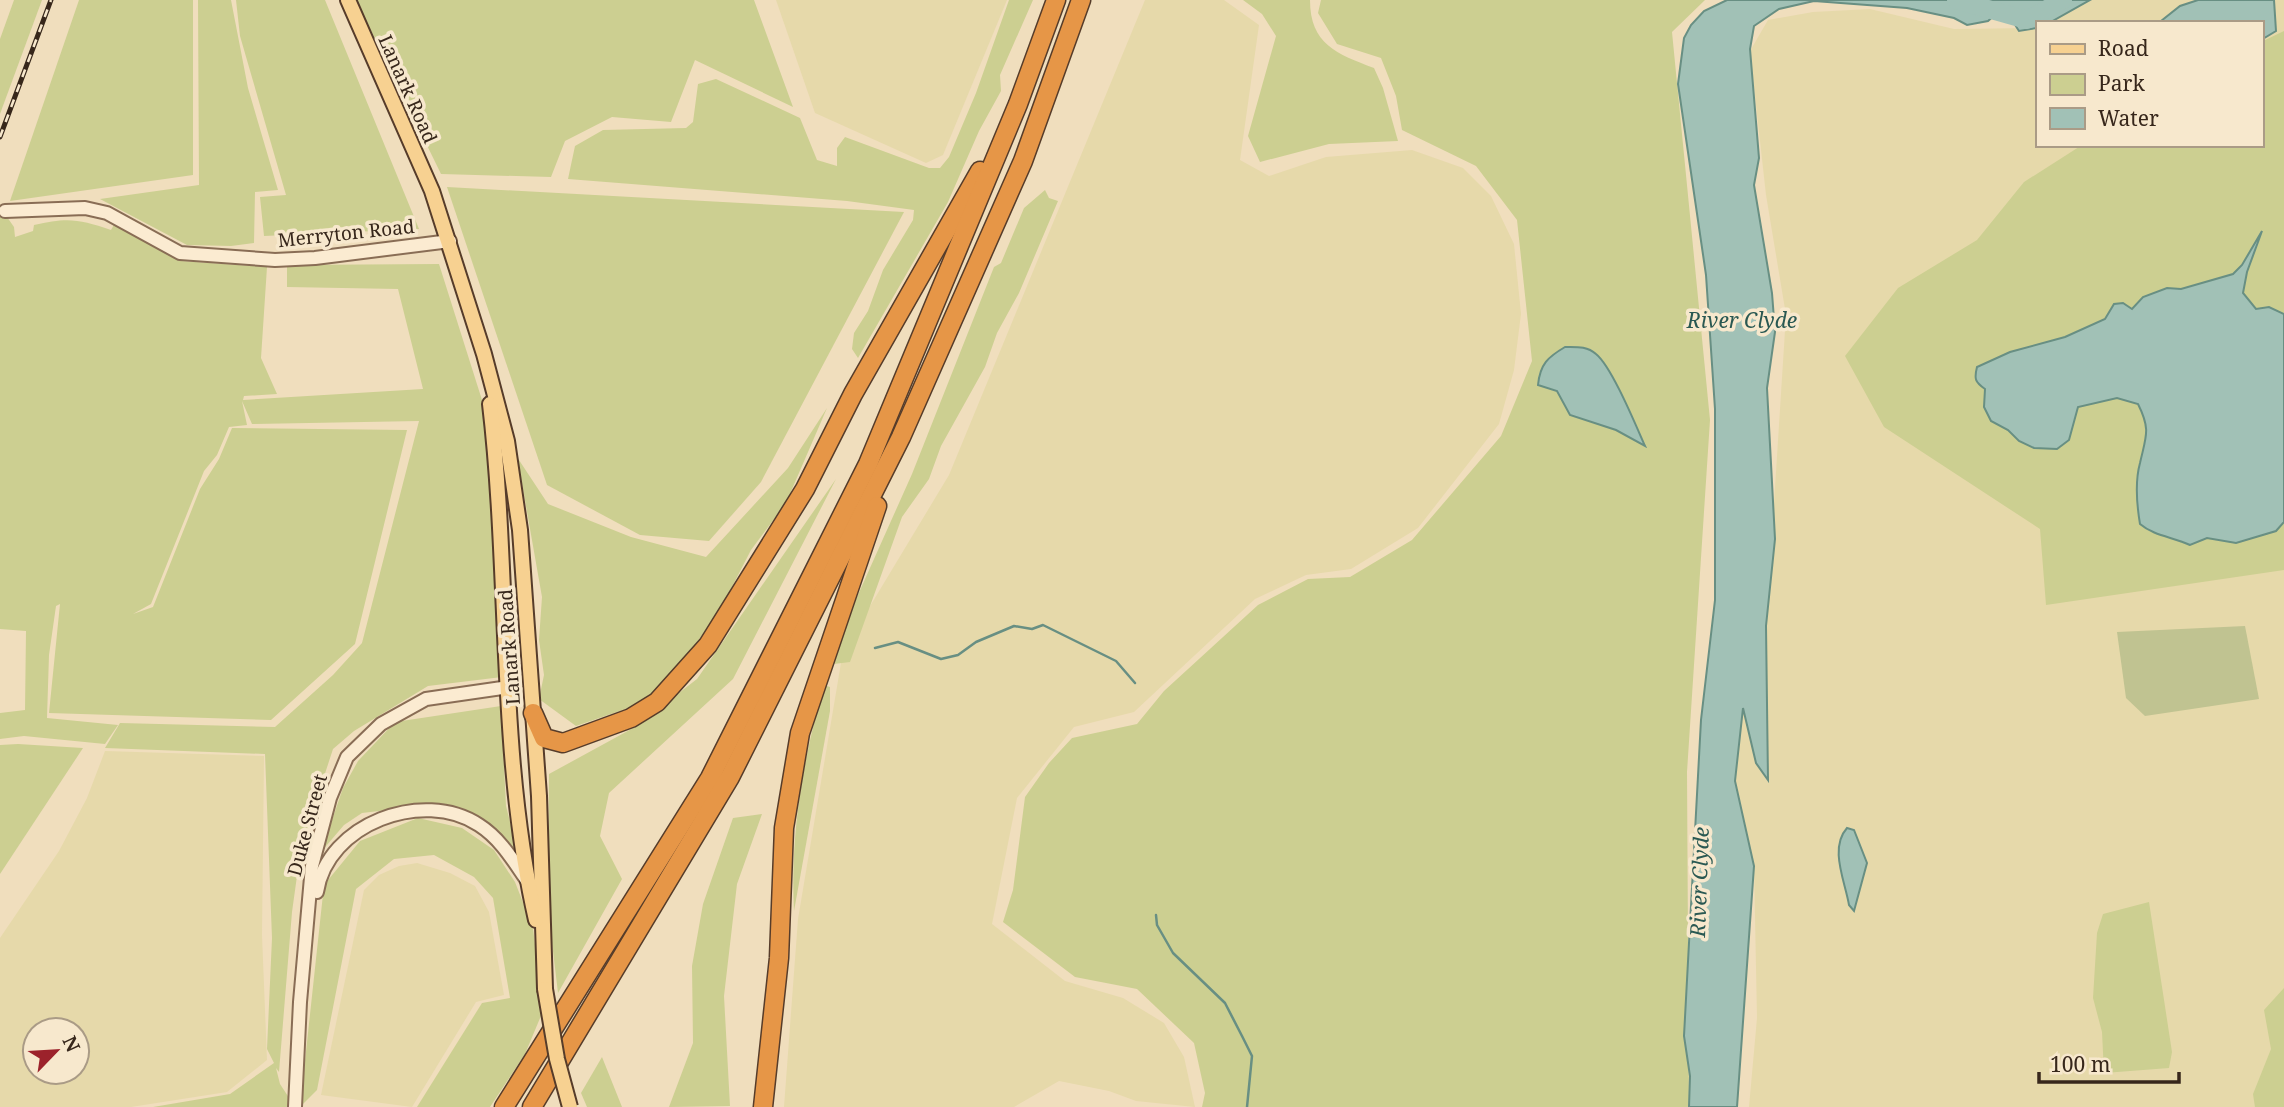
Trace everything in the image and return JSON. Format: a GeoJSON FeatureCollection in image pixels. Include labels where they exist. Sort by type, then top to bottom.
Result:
{"type":"FeatureCollection","features":[{"type":"Feature","properties":{"kind":"highway"},"geometry":{"type":"LineString","coordinates":[[504,1107],[710,778],[868,464],[1018,104],[1056,0]]}},
{"type":"Feature","properties":{"kind":"highway"},"geometry":{"type":"LineString","coordinates":[[532,1107],[730,777],[901,437],[1023,161],[1081,0]]}},
{"type":"Feature","properties":{"kind":"highway"},"geometry":{"type":"LineString","coordinates":[[536,752],[617,725],[657,702],[708,645],[805,489],[853,394],[1018,104]]}},
{"type":"Feature","properties":{"kind":"highway"},"geometry":{"type":"LineString","coordinates":[[763,1107],[779,958],[784,828],[800,733],[901,437]]}},
{"type":"Feature","properties":{"kind":"highway"},"geometry":{"type":"LineString","coordinates":[[532,706],[544,738],[563,743]]}},
{"type":"Feature","properties":{"kind":"main road","name":"Lanark Road"},"geometry":{"type":"LineString","coordinates":[[348,0],[432,191],[484,354],[507,441],[520,530],[536,752],[541,836],[541,942],[545,989],[556,1059],[570,1107]]}},
{"type":"Feature","properties":{"kind":"main road","name":"Lanark Road"},"geometry":{"type":"LineString","coordinates":[[484,354],[494,438],[509,687],[528,883],[541,942]]}},
{"type":"Feature","properties":{"kind":"main road"},"geometry":{"type":"LineString","coordinates":[[509,687],[532,706]]}},
{"type":"Feature","properties":{"kind":"main road"},"geometry":{"type":"LineString","coordinates":[[526,862],[523,762],[536,752]]}},
{"type":"Feature","properties":{"kind":"street","name":"Merryton Road"},"geometry":{"type":"LineString","coordinates":[[5,211],[85,208],[107,214],[180,253],[262,259],[315,258],[450,241]]}},
{"type":"Feature","properties":{"kind":"street","name":"Duke Street"},"geometry":{"type":"LineString","coordinates":[[295,1107],[300,1002],[312,866],[330,798],[347,757],[381,724],[426,699],[509,687]]}},
{"type":"Feature","properties":{"kind":"street","name":"Duke Street"},"geometry":{"type":"LineString","coordinates":[[300,1002],[318,879],[340,844],[359,829],[402,812],[444,813],[479,824],[506,849],[528,883]]}},
{"type":"Feature","properties":{"kind":"shaded area"},"geometry":{"type":"Polygon","coordinates":[[[776,0],[1007,0],[943,155],[926,163],[815,113],[776,0]]]}},
{"type":"Feature","properties":{"kind":"shaded area"},"geometry":{"type":"Polygon","coordinates":[[[1145,0],[1224,0],[1259,25],[1240,160],[1269,176],[1326,157],[1412,150],[1463,168],[1491,196],[1514,244],[1521,314],[1514,370],[1499,424],[1418,528],[1351,569],[1306,575],[1255,599],[1134,712],[1074,727],[1017,798],[992,924],[1065,981],[1123,998],[1164,1023],[1184,1057],[1195,1107],[1136,1101],[1109,1091],[1059,1081],[1014,1107],[784,1107],[798,919],[843,651],[949,475],[1145,0]]]}},
{"type":"Feature","properties":{"kind":"shaded area"},"geometry":{"type":"Polygon","coordinates":[[[2083,0],[2284,0],[2284,1107],[1749,1107],[1757,1018],[1754,866],[1735,781],[1743,705],[1756,763],[1768,779],[1766,629],[1786,315],[1766,195],[1750,51],[1768,20],[1813,12],[1870,9],[1954,29],[2036,28],[2036,147],[2263,147],[2263,21],[2050,21],[2083,0]]]}},
{"type":"Feature","properties":{"kind":"shaded area"},"geometry":{"type":"Polygon","coordinates":[[[105,751],[264,756],[262,935],[267,1060],[227,1092],[131,1107],[0,1107],[0,938],[59,851],[87,798],[105,751]]]}},
{"type":"Feature","properties":{"kind":"shaded area"},"geometry":{"type":"Polygon","coordinates":[[[417,863],[450,873],[475,886],[489,912],[504,995],[476,1002],[412,1107],[321,1095],[364,890],[379,875],[399,866],[417,863]]]}},
{"type":"Feature","properties":{"kind":"green space"},"geometry":{"type":"Polygon","coordinates":[[[14,0],[42,0],[0,114],[0,39],[14,0]]]}},
{"type":"Feature","properties":{"kind":"green space"},"geometry":{"type":"Polygon","coordinates":[[[79,0],[193,0],[193,175],[10,201],[79,0]]]}},
{"type":"Feature","properties":{"kind":"green space"},"geometry":{"type":"Polygon","coordinates":[[[198,0],[231,0],[248,88],[278,190],[255,192],[254,243],[231,246],[187,245],[100,199],[199,185],[198,0]]]}},
{"type":"Feature","properties":{"kind":"green space"},"geometry":{"type":"Polygon","coordinates":[[[236,0],[325,0],[419,229],[264,236],[260,197],[286,195],[240,36],[236,0]]]}},
{"type":"Feature","properties":{"kind":"green space"},"geometry":{"type":"Polygon","coordinates":[[[356,0],[754,0],[793,107],[695,60],[671,122],[612,117],[565,141],[551,177],[441,174],[356,0]]]}},
{"type":"Feature","properties":{"kind":"green space"},"geometry":{"type":"Polygon","coordinates":[[[1009,0],[1033,0],[1000,75],[1001,91],[979,131],[948,202],[858,358],[852,349],[854,333],[868,311],[883,270],[913,220],[914,210],[847,201],[568,179],[575,146],[603,130],[686,128],[693,122],[698,84],[716,79],[800,118],[817,160],[837,166],[837,148],[845,137],[929,168],[940,168],[949,157],[976,93],[1009,0]]]}},
{"type":"Feature","properties":{"kind":"green space"},"geometry":{"type":"Polygon","coordinates":[[[1243,0],[1310,0],[1311,15],[1320,37],[1337,52],[1374,68],[1383,88],[1398,141],[1329,144],[1260,162],[1248,136],[1276,36],[1262,14],[1243,0]]]}},
{"type":"Feature","properties":{"kind":"green space"},"geometry":{"type":"Polygon","coordinates":[[[1321,0],[1705,0],[1672,32],[1710,420],[1687,772],[1689,1107],[1202,1107],[1205,1093],[1194,1043],[1137,989],[1075,977],[1003,922],[1013,890],[1025,797],[1049,763],[1072,738],[1137,724],[1164,691],[1258,605],[1308,579],[1350,577],[1412,540],[1501,436],[1532,361],[1517,220],[1476,166],[1402,130],[1396,96],[1381,58],[1337,44],[1318,13],[1321,0]]]}},
{"type":"Feature","properties":{"kind":"green space"},"geometry":{"type":"Polygon","coordinates":[[[2284,31],[2284,570],[2046,605],[2040,529],[1884,427],[1845,356],[1898,288],[1977,240],[2024,182],[2079,147],[2263,147],[2263,41],[2284,31]]]}},
{"type":"Feature","properties":{"kind":"green space"},"geometry":{"type":"Polygon","coordinates":[[[447,187],[904,212],[761,482],[709,541],[640,535],[547,485],[447,187]]]}},
{"type":"Feature","properties":{"kind":"green space"},"geometry":{"type":"Polygon","coordinates":[[[1045,190],[1049,198],[1058,201],[1019,293],[997,333],[985,367],[941,446],[929,479],[902,517],[850,662],[834,664],[853,606],[912,474],[994,267],[1001,263],[1024,208],[1045,190]]]}},
{"type":"Feature","properties":{"kind":"green space"},"geometry":{"type":"Polygon","coordinates":[[[0,217],[7,217],[14,227],[15,237],[33,231],[34,225],[56,221],[82,221],[111,230],[115,223],[181,261],[267,267],[261,358],[277,394],[244,396],[243,400],[423,389],[398,289],[287,287],[287,265],[439,264],[494,438],[502,677],[428,686],[354,731],[333,749],[301,847],[292,912],[279,1072],[276,1068],[280,1084],[295,1107],[153,1107],[230,1094],[274,1063],[267,1049],[272,938],[265,754],[105,748],[120,723],[275,727],[333,675],[362,643],[419,421],[252,424],[242,401],[247,425],[229,427],[217,455],[204,471],[151,604],[133,614],[153,607],[200,489],[219,459],[232,428],[407,430],[355,644],[271,720],[49,713],[60,604],[56,606],[49,655],[47,718],[118,725],[105,744],[24,736],[0,739],[0,713],[25,710],[26,631],[0,629],[0,217]]]}},
{"type":"Feature","properties":{"kind":"green space"},"geometry":{"type":"Polygon","coordinates":[[[827,408],[786,503],[751,550],[719,612],[684,660],[643,703],[576,726],[539,699],[544,675],[539,640],[542,597],[517,458],[548,504],[631,537],[706,557],[788,468],[827,408]]]}},
{"type":"Feature","properties":{"kind":"green space"},"geometry":{"type":"Polygon","coordinates":[[[836,479],[733,679],[609,793],[600,836],[622,879],[558,993],[548,909],[549,774],[635,727],[697,679],[836,479]]]}},
{"type":"Feature","properties":{"kind":"green space"},"geometry":{"type":"Polygon","coordinates":[[[2245,626],[2259,699],[2145,716],[2126,698],[2117,632],[2245,626]]]}},
{"type":"Feature","properties":{"kind":"green space"},"geometry":{"type":"Polygon","coordinates":[[[824,685],[830,687],[830,711],[794,911],[796,825],[804,769],[824,685]]]}},
{"type":"Feature","properties":{"kind":"green space"},"geometry":{"type":"Polygon","coordinates":[[[501,706],[506,806],[521,865],[483,822],[422,806],[362,813],[344,825],[321,852],[343,788],[358,761],[395,722],[501,706]]]}},
{"type":"Feature","properties":{"kind":"green space"},"geometry":{"type":"Polygon","coordinates":[[[0,745],[83,748],[0,874],[0,745]]]}},
{"type":"Feature","properties":{"kind":"green space"},"geometry":{"type":"Polygon","coordinates":[[[762,814],[737,884],[724,996],[730,1106],[669,1107],[693,1043],[692,966],[703,904],[733,818],[762,814]]]}},
{"type":"Feature","properties":{"kind":"green space"},"geometry":{"type":"Polygon","coordinates":[[[418,818],[462,828],[494,850],[515,882],[533,928],[543,1011],[525,1054],[490,1107],[417,1107],[482,1003],[510,998],[493,898],[474,877],[434,855],[394,859],[356,889],[317,1090],[300,1107],[324,885],[360,841],[418,818]]]}},
{"type":"Feature","properties":{"kind":"green space"},"geometry":{"type":"Polygon","coordinates":[[[2149,902],[2172,1052],[2169,1068],[2104,1073],[2102,1032],[2093,998],[2097,933],[2103,914],[2149,902]]]}},
{"type":"Feature","properties":{"kind":"green space"},"geometry":{"type":"Polygon","coordinates":[[[2284,988],[2284,1107],[2255,1107],[2253,1094],[2271,1049],[2264,1010],[2284,988]]]}},
{"type":"Feature","properties":{"kind":"green space"},"geometry":{"type":"Polygon","coordinates":[[[602,1057],[622,1107],[587,1107],[581,1093],[602,1057]]]}},
{"type":"Feature","properties":{"kind":"water","name":"River Clyde"},"geometry":{"type":"Polygon","coordinates":[[[1727,0],[2090,0],[2053,21],[2036,21],[2036,28],[2019,31],[2008,14],[1997,13],[1988,21],[1967,25],[1954,18],[1907,8],[1814,1],[1779,9],[1754,26],[1750,49],[1759,158],[1754,185],[1772,293],[1775,332],[1767,388],[1775,539],[1766,626],[1768,780],[1756,763],[1743,708],[1735,781],[1754,866],[1737,1107],[1689,1107],[1690,1076],[1684,1036],[1701,720],[1715,600],[1715,409],[1706,275],[1678,84],[1684,38],[1691,25],[1704,11],[1727,0]]]}},
{"type":"Feature","properties":{"kind":"water"},"geometry":{"type":"Polygon","coordinates":[[[2198,0],[2274,0],[2276,31],[2263,39],[2263,21],[2161,21],[2180,6],[2198,0]]]}},
{"type":"Feature","properties":{"kind":"water"},"geometry":{"type":"Polygon","coordinates":[[[2262,231],[2247,272],[2243,293],[2256,309],[2269,307],[2284,314],[2284,522],[2276,531],[2236,543],[2207,538],[2190,545],[2157,534],[2140,524],[2137,478],[2146,433],[2145,420],[2138,404],[2117,398],[2078,407],[2069,440],[2057,449],[2034,448],[1991,421],[1984,407],[1985,389],[1976,380],[1977,367],[2010,352],[2065,337],[2105,319],[2114,304],[2123,303],[2132,309],[2143,297],[2167,288],[2181,289],[2233,274],[2242,265],[2262,231]]]}},
{"type":"Feature","properties":{"kind":"water"},"geometry":{"type":"Polygon","coordinates":[[[1565,347],[1589,350],[1602,361],[1623,397],[1645,446],[1616,430],[1570,415],[1557,391],[1538,385],[1546,362],[1565,347]]]}},
{"type":"Feature","properties":{"kind":"water"},"geometry":{"type":"Polygon","coordinates":[[[1847,828],[1854,830],[1867,863],[1854,911],[1849,905],[1839,855],[1839,845],[1847,828]]]}},
{"type":"Feature","properties":{"kind":"waterway","name":"River Clyde"},"geometry":{"type":"LineString","coordinates":[[1956,0],[2027,20],[2063,0]]}},
{"type":"Feature","properties":{"kind":"waterway"},"geometry":{"type":"LineString","coordinates":[[875,648],[898,642],[941,659],[958,655],[976,642],[1014,626],[1032,629],[1043,625],[1116,661],[1135,683]]}},
{"type":"Feature","properties":{"kind":"waterway"},"geometry":{"type":"LineString","coordinates":[[1156,915],[1157,925],[1173,953],[1225,1003],[1252,1056],[1247,1107]]}},
{"type":"Feature","properties":{"kind":"railway"},"geometry":{"type":"LineString","coordinates":[[0,137],[51,0]]}}]}
